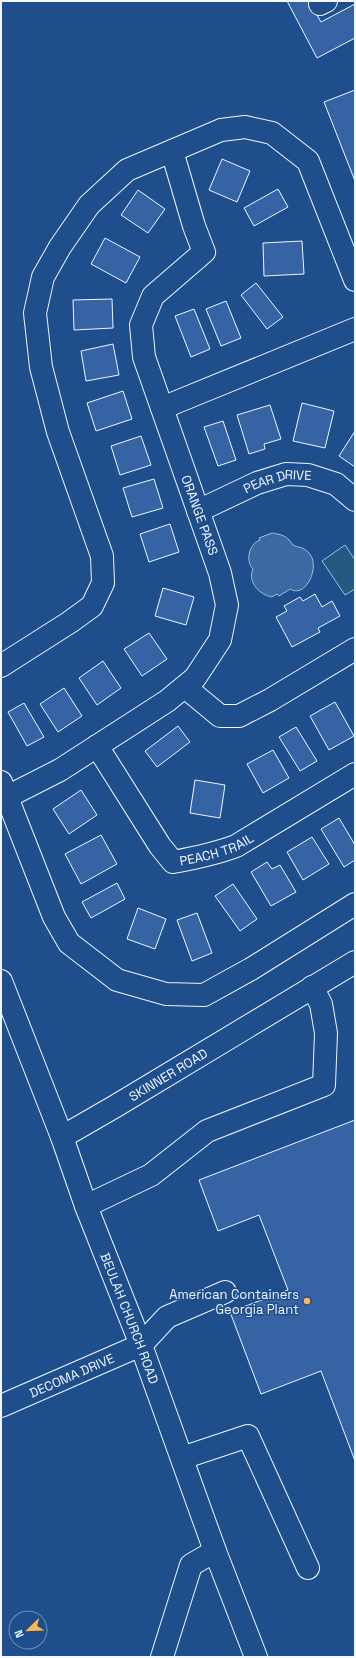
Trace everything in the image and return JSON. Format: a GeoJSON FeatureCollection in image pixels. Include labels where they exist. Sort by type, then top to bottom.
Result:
{"type":"FeatureCollection","features":[{"type":"Feature","properties":{"kind":"street"},"geometry":{"type":"LineString","coordinates":[[1,666],[70,622],[92,606],[103,583],[102,556],[58,432],[41,367],[35,313],[43,277],[60,247],[89,204],[127,170],[221,130],[245,127],[272,133],[308,161],[355,280]]}},
{"type":"Feature","properties":{"kind":"street","name":"ORANGE PASS"},"geometry":{"type":"LineString","coordinates":[[3,793],[60,770],[167,701],[196,678],[220,640],[228,605],[220,573],[144,357],[142,325],[152,296],[204,252],[194,226],[172,151]]}},
{"type":"Feature","properties":{"kind":"street"},"geometry":{"type":"LineString","coordinates":[[162,408],[355,330]]}},
{"type":"Feature","properties":{"kind":"street","name":"PEAR DRIVE"},"geometry":{"type":"LineString","coordinates":[[198,511],[258,483],[286,474],[308,475],[336,484],[355,500]]}},
{"type":"Feature","properties":{"kind":"street"},"geometry":{"type":"LineString","coordinates":[[185,687],[220,716],[240,716],[270,700],[355,649]]}},
{"type":"Feature","properties":{"kind":"street","name":"PEACH TRAIL"},"geometry":{"type":"LineString","coordinates":[[97,746],[160,846],[174,862],[222,852],[236,846],[355,774]]}},
{"type":"Feature","properties":{"kind":"street"},"geometry":{"type":"LineString","coordinates":[[3,793],[54,916],[69,943],[117,980],[166,994],[204,995],[251,970],[355,904]]}},
{"type":"Feature","properties":{"kind":"street","name":"SKINNER ROAD"},"geometry":{"type":"LineString","coordinates":[[62,1137],[355,962]]}},
{"type":"Feature","properties":{"kind":"street","name":"BEULAH CHURCH ROAD"},"geometry":{"type":"LineString","coordinates":[[1,981],[62,1137],[86,1206],[142,1344],[215,1551],[256,1657]]}},
{"type":"Feature","properties":{"kind":"street"},"geometry":{"type":"LineString","coordinates":[[86,1206],[151,1175],[208,1131],[324,1084],[326,1033],[321,1004],[312,987]]}},
{"type":"Feature","properties":{"kind":"street"},"geometry":{"type":"LineString","coordinates":[[142,1344],[167,1318],[224,1292]]}},
{"type":"Feature","properties":{"kind":"street","name":"DECOMA DRIVE"},"geometry":{"type":"LineString","coordinates":[[1,1406],[142,1344]]}},
{"type":"Feature","properties":{"kind":"street"},"geometry":{"type":"LineString","coordinates":[[182,1458],[248,1436],[308,1568]]}},
{"type":"Feature","properties":{"kind":"street"},"geometry":{"type":"LineString","coordinates":[[162,1657],[191,1565],[215,1551]]}},
{"type":"Feature","properties":{"kind":"shaded area"},"geometry":{"type":"Polygon","coordinates":[[[272,533],[279,534],[287,538],[293,545],[307,551],[312,559],[313,566],[310,580],[301,589],[296,591],[290,589],[279,596],[277,594],[272,597],[263,594],[253,583],[253,569],[249,562],[249,553],[253,545],[260,540],[259,538],[272,533]]]}},
{"type":"Feature","properties":{"kind":"shaded area"},"geometry":{"type":"Polygon","coordinates":[[[345,545],[355,560],[355,589],[345,595],[322,561],[345,545]]]}},
{"type":"Feature","properties":{"kind":"building"},"geometry":{"type":"Polygon","coordinates":[[[287,1],[309,1],[321,22],[355,4],[355,38],[317,58],[287,1]]]}},
{"type":"Feature","properties":{"kind":"building"},"geometry":{"type":"Polygon","coordinates":[[[355,90],[355,181],[324,102],[355,90]]]}},
{"type":"Feature","properties":{"kind":"building"},"geometry":{"type":"Polygon","coordinates":[[[222,159],[250,171],[237,202],[209,190],[222,159]]]}},
{"type":"Feature","properties":{"kind":"building"},"geometry":{"type":"Polygon","coordinates":[[[278,189],[288,207],[254,226],[244,208],[278,189]]]}},
{"type":"Feature","properties":{"kind":"building"},"geometry":{"type":"Polygon","coordinates":[[[138,190],[165,209],[148,233],[121,215],[138,190]]]}},
{"type":"Feature","properties":{"kind":"building"},"geometry":{"type":"Polygon","coordinates":[[[105,238],[140,257],[126,283],[91,264],[105,238]]]}},
{"type":"Feature","properties":{"kind":"building"},"geometry":{"type":"Polygon","coordinates":[[[302,241],[304,274],[264,276],[263,243],[302,241]]]}},
{"type":"Feature","properties":{"kind":"building"},"geometry":{"type":"Polygon","coordinates":[[[256,283],[283,317],[267,329],[241,295],[256,283]]]}},
{"type":"Feature","properties":{"kind":"building"},"geometry":{"type":"Polygon","coordinates":[[[112,299],[113,328],[74,330],[73,300],[112,299]]]}},
{"type":"Feature","properties":{"kind":"building"},"geometry":{"type":"Polygon","coordinates":[[[226,301],[241,338],[221,346],[206,309],[226,301]]]}},
{"type":"Feature","properties":{"kind":"building"},"geometry":{"type":"Polygon","coordinates":[[[194,309],[210,349],[191,357],[175,316],[194,309]]]}},
{"type":"Feature","properties":{"kind":"building"},"geometry":{"type":"Polygon","coordinates":[[[113,344],[119,375],[86,381],[81,351],[113,344]]]}},
{"type":"Feature","properties":{"kind":"building"},"geometry":{"type":"Polygon","coordinates":[[[123,391],[132,419],[96,431],[87,403],[123,391]]]}},
{"type":"Feature","properties":{"kind":"building"},"geometry":{"type":"Polygon","coordinates":[[[302,403],[334,411],[325,448],[293,441],[302,403]]]}},
{"type":"Feature","properties":{"kind":"building"},"geometry":{"type":"Polygon","coordinates":[[[270,405],[281,439],[264,444],[265,449],[249,454],[237,415],[270,405]]]}},
{"type":"Feature","properties":{"kind":"building"},"geometry":{"type":"Polygon","coordinates":[[[223,421],[236,460],[218,466],[204,427],[223,421]]]}},
{"type":"Feature","properties":{"kind":"building"},"geometry":{"type":"Polygon","coordinates":[[[355,431],[355,467],[339,456],[355,431]]]}},
{"type":"Feature","properties":{"kind":"building"},"geometry":{"type":"Polygon","coordinates":[[[141,436],[151,465],[120,475],[111,446],[141,436]]]}},
{"type":"Feature","properties":{"kind":"building"},"geometry":{"type":"Polygon","coordinates":[[[154,479],[163,508],[132,517],[123,488],[154,479]]]}},
{"type":"Feature","properties":{"kind":"building"},"geometry":{"type":"Polygon","coordinates":[[[170,524],[179,552],[149,562],[140,534],[170,524]]]}},
{"type":"Feature","properties":{"kind":"building"},"geometry":{"type":"Polygon","coordinates":[[[163,588],[194,597],[186,625],[155,616],[163,588]]]}},
{"type":"Feature","properties":{"kind":"building"},"geometry":{"type":"Polygon","coordinates":[[[315,594],[322,607],[332,601],[340,616],[318,628],[320,632],[292,647],[276,617],[287,611],[284,606],[300,597],[303,601],[315,594]]]}},
{"type":"Feature","properties":{"kind":"building"},"geometry":{"type":"Polygon","coordinates":[[[149,633],[167,659],[142,676],[124,649],[149,633]]]}},
{"type":"Feature","properties":{"kind":"building"},"geometry":{"type":"Polygon","coordinates":[[[103,661],[121,688],[97,705],[79,678],[103,661]]]}},
{"type":"Feature","properties":{"kind":"building"},"geometry":{"type":"Polygon","coordinates":[[[64,688],[82,716],[58,732],[40,704],[64,688]]]}},
{"type":"Feature","properties":{"kind":"building"},"geometry":{"type":"Polygon","coordinates":[[[335,702],[354,736],[329,750],[310,716],[335,702]]]}},
{"type":"Feature","properties":{"kind":"building"},"geometry":{"type":"Polygon","coordinates":[[[24,703],[44,737],[27,746],[8,712],[24,703]]]}},
{"type":"Feature","properties":{"kind":"building"},"geometry":{"type":"Polygon","coordinates":[[[178,726],[190,742],[157,767],[145,751],[178,726]]]}},
{"type":"Feature","properties":{"kind":"building"},"geometry":{"type":"Polygon","coordinates":[[[296,727],[317,761],[300,771],[279,737],[296,727]]]}},
{"type":"Feature","properties":{"kind":"building"},"geometry":{"type":"Polygon","coordinates":[[[273,750],[289,778],[263,793],[247,764],[273,750]]]}},
{"type":"Feature","properties":{"kind":"building"},"geometry":{"type":"Polygon","coordinates":[[[195,780],[225,785],[220,818],[190,813],[195,780]]]}},
{"type":"Feature","properties":{"kind":"building"},"geometry":{"type":"Polygon","coordinates":[[[81,790],[97,815],[69,834],[53,809],[81,790]]]}},
{"type":"Feature","properties":{"kind":"building"},"geometry":{"type":"Polygon","coordinates":[[[339,818],[355,845],[355,860],[344,867],[321,829],[339,818]]]}},
{"type":"Feature","properties":{"kind":"building"},"geometry":{"type":"Polygon","coordinates":[[[101,835],[117,864],[81,884],[65,854],[101,835]]]}},
{"type":"Feature","properties":{"kind":"building"},"geometry":{"type":"Polygon","coordinates":[[[312,837],[329,864],[303,880],[287,852],[312,837]]]}},
{"type":"Feature","properties":{"kind":"building"},"geometry":{"type":"Polygon","coordinates":[[[267,862],[272,869],[280,865],[296,892],[271,906],[251,872],[267,862]]]}},
{"type":"Feature","properties":{"kind":"building"},"geometry":{"type":"Polygon","coordinates":[[[117,883],[125,899],[91,918],[82,902],[117,883]]]}},
{"type":"Feature","properties":{"kind":"building"},"geometry":{"type":"Polygon","coordinates":[[[233,884],[257,919],[240,931],[215,896],[233,884]]]}},
{"type":"Feature","properties":{"kind":"building"},"geometry":{"type":"Polygon","coordinates":[[[138,908],[166,919],[155,949],[127,939],[138,908]]]}},
{"type":"Feature","properties":{"kind":"building"},"geometry":{"type":"Polygon","coordinates":[[[197,913],[212,953],[192,961],[177,920],[197,913]]]}},
{"type":"Feature","properties":{"kind":"building","name":"American Containers Georgia Plant"},"geometry":{"type":"Polygon","coordinates":[[[355,1120],[355,1461],[321,1371],[261,1394],[230,1312],[288,1290],[259,1215],[218,1231],[199,1180],[355,1120]]]}},
{"type":"Feature","properties":{"kind":"place","name":"American Containers Georgia Plant"},"geometry":{"type":"Point","coordinates":[307,1301]}}]}
